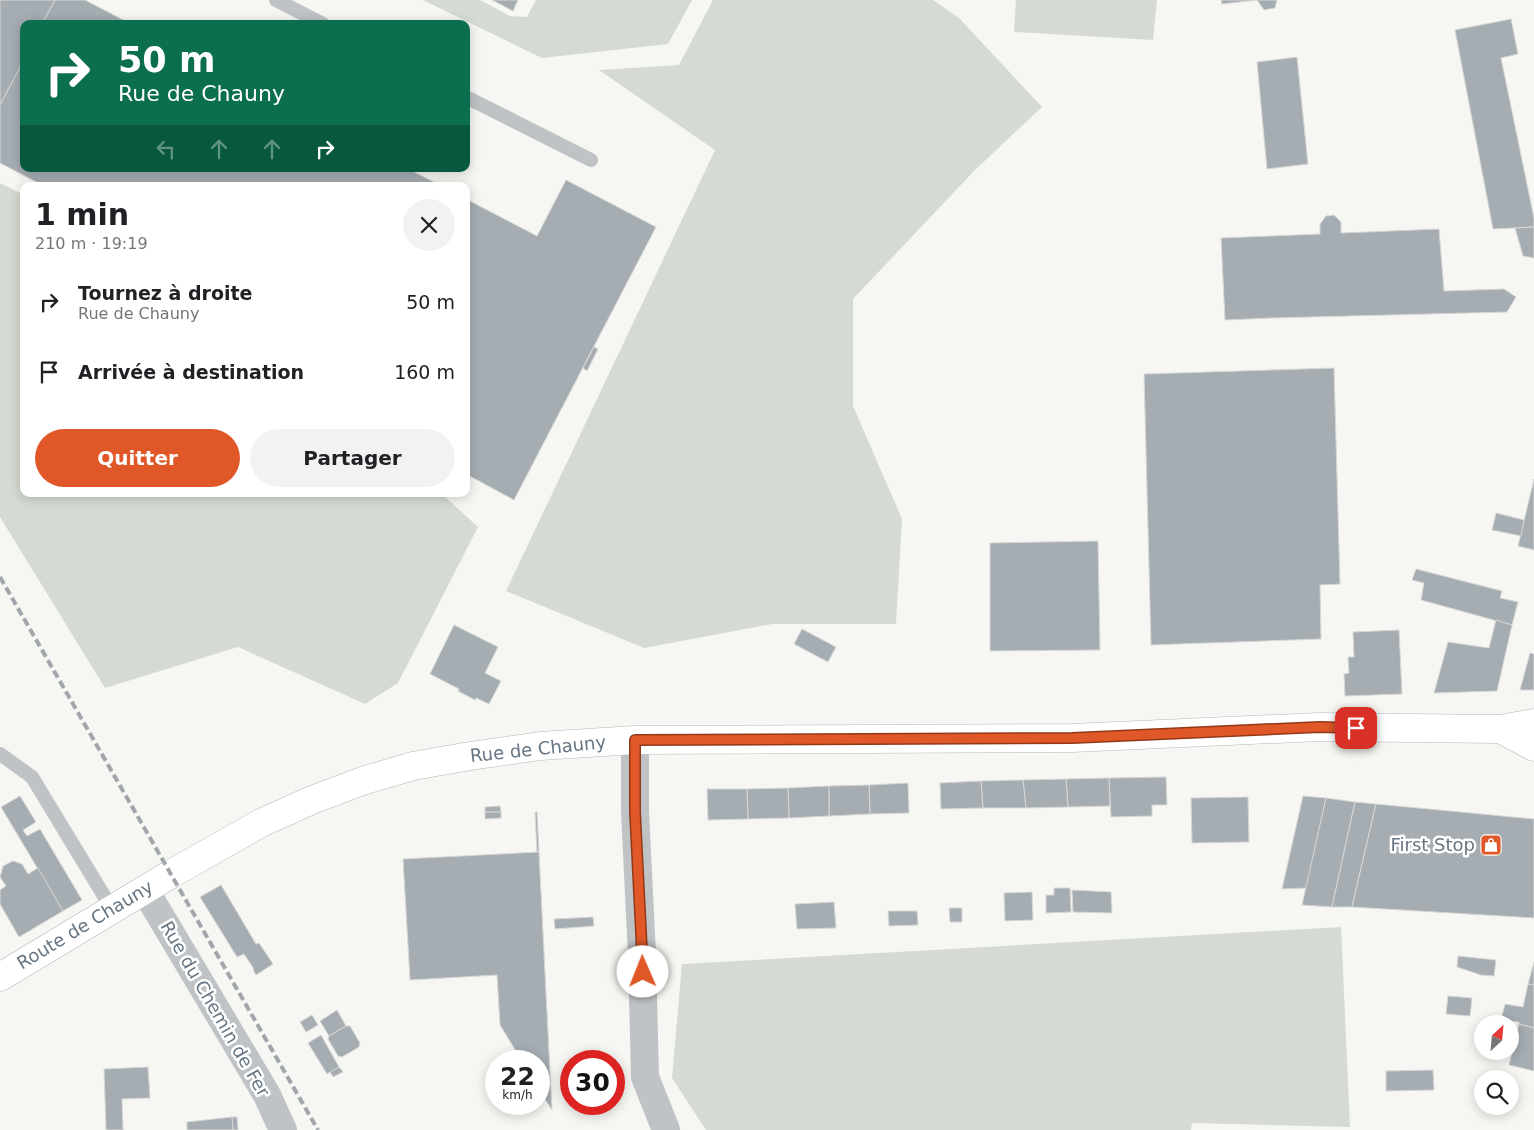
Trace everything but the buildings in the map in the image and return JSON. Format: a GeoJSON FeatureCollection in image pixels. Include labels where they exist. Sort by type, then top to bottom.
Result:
{"type":"FeatureCollection","features":[{"type":"Feature","properties":{"kind":"street","name":"Rue de Chauny"},"geometry":{"type":"LineString","coordinates":[[171,874],[261,823],[312,800],[365,780],[413,766],[540,746],[635,740],[1072,738],[1320,727],[1500,729],[1534,723]]}},
{"type":"Feature","properties":{"kind":"street","name":"Rue de Chauny"},"geometry":{"type":"LineString","coordinates":[[1500,729],[1534,747]]}},
{"type":"Feature","properties":{"kind":"street"},"geometry":{"type":"LineString","coordinates":[[635,740],[635,812],[642,955],[645,1077],[666,1130]]}},
{"type":"Feature","properties":{"kind":"street","name":"Route de Chauny"},"geometry":{"type":"LineString","coordinates":[[0,977],[171,874]]}},
{"type":"Feature","properties":{"kind":"street","name":"Rue du Chemin de Fer"},"geometry":{"type":"LineString","coordinates":[[145,890],[266,1095],[283,1130]]}},
{"type":"Feature","properties":{"kind":"lane"},"geometry":{"type":"LineString","coordinates":[[276,0],[315,20]]}},
{"type":"Feature","properties":{"kind":"lane"},"geometry":{"type":"LineString","coordinates":[[470,98],[591,160]]}},
{"type":"Feature","properties":{"kind":"lane"},"geometry":{"type":"LineString","coordinates":[[0,754],[32,777],[112,909]]}},
{"type":"Feature","properties":{"kind":"shaded area"},"geometry":{"type":"Polygon","coordinates":[[[423,0],[480,0],[510,16],[527,17],[536,0],[692,0],[668,44],[542,58],[470,23],[470,20],[464,20],[423,0]]]}},
{"type":"Feature","properties":{"kind":"shaded area"},"geometry":{"type":"Polygon","coordinates":[[[713,0],[933,0],[959,18],[1042,107],[975,170],[853,299],[853,406],[902,519],[896,624],[772,624],[644,648],[506,591],[715,150],[599,70],[679,65],[713,0]]]}},
{"type":"Feature","properties":{"kind":"shaded area"},"geometry":{"type":"Polygon","coordinates":[[[1016,0],[1157,0],[1153,40],[1014,32],[1016,0]]]}},
{"type":"Feature","properties":{"kind":"shaded area"},"geometry":{"type":"Polygon","coordinates":[[[0,183],[20,193],[20,497],[445,497],[478,527],[398,683],[365,704],[238,647],[105,688],[0,517],[0,183]]]}},
{"type":"Feature","properties":{"kind":"shaded area"},"geometry":{"type":"Polygon","coordinates":[[[1341,927],[1350,1127],[1192,1123],[1191,1130],[706,1130],[672,1078],[682,964],[1341,927]]]}},
{"type":"Feature","properties":{"kind":"railway"},"geometry":{"type":"LineString","coordinates":[[0,577],[318,1130]]}},
{"type":"Feature","properties":{"kind":"place","name":"First Stop"},"geometry":{"type":"Point","coordinates":[1491,845]}},
{"type":"Feature","properties":{"kind":"route"},"geometry":{"type":"LineString","coordinates":[[643,972],[635,812],[635,740],[1072,738],[1320,727],[1356,728]]}}]}
